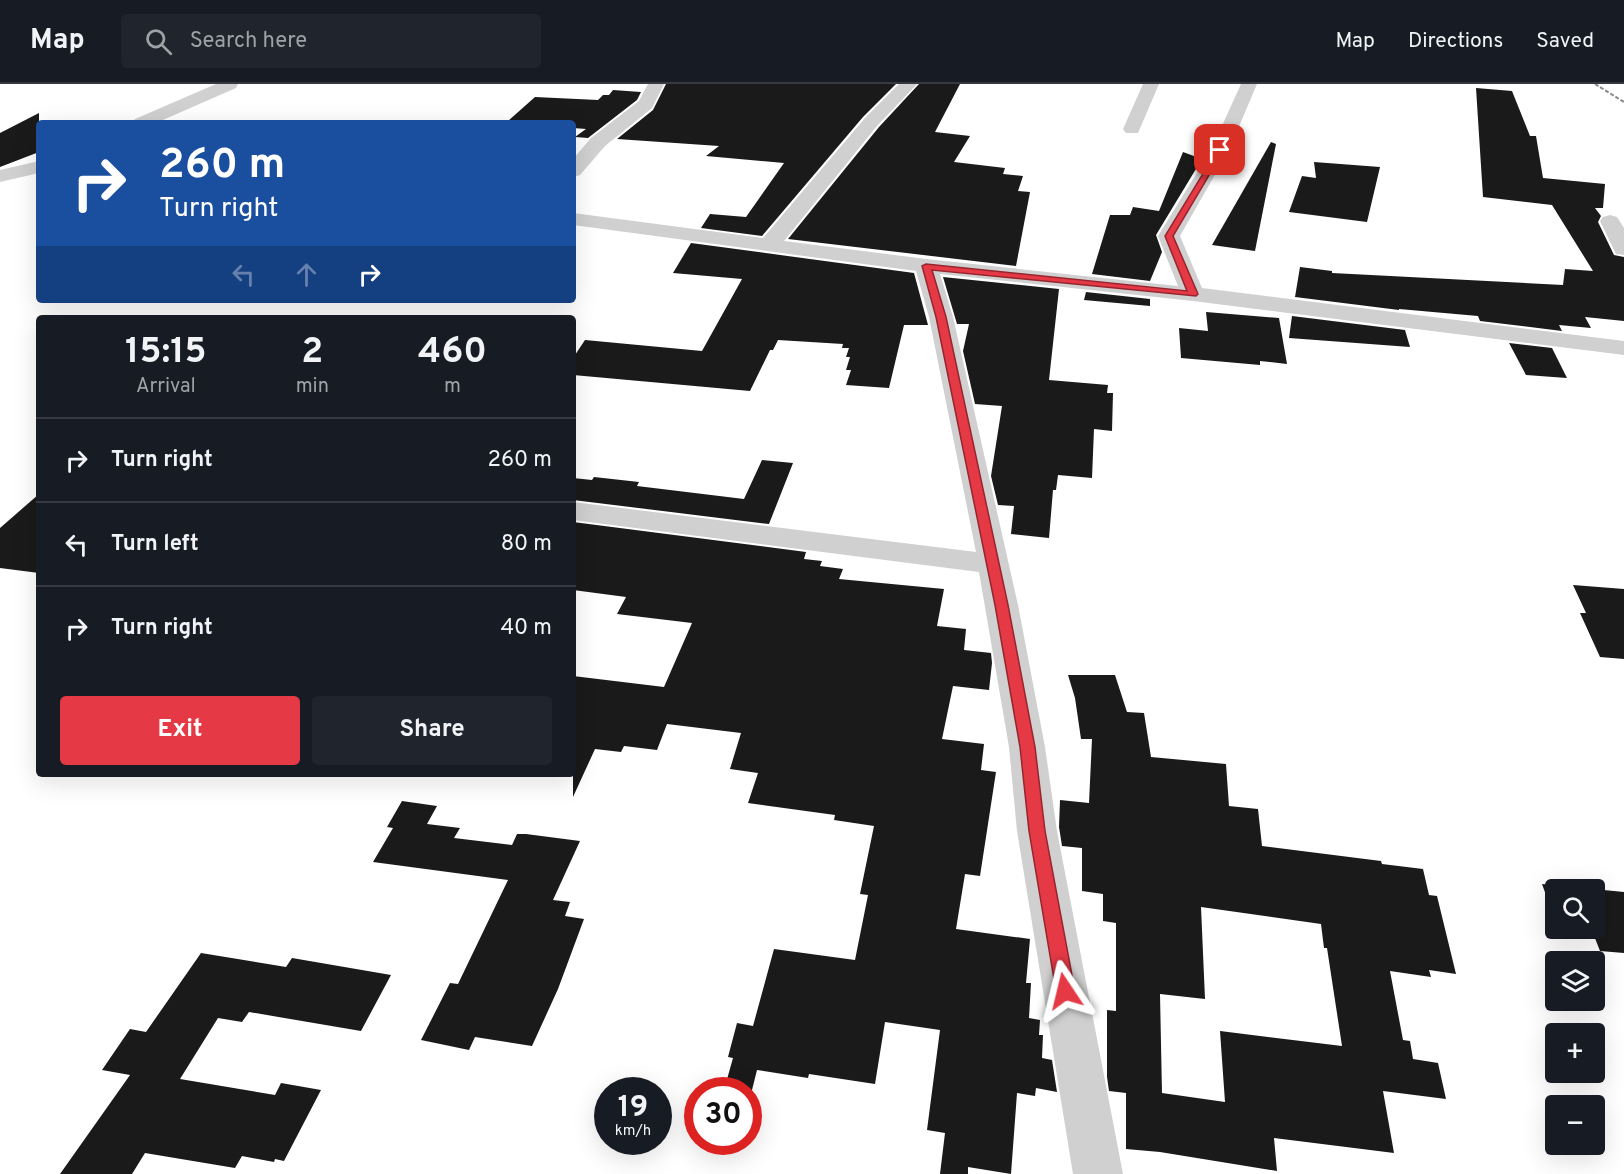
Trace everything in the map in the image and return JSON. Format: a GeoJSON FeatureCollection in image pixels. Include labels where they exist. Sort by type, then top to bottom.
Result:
{"type":"FeatureCollection","features":[{"type":"Feature","properties":{"kind":"street"},"geometry":{"type":"LineString","coordinates":[[148,120],[230,84]]}},
{"type":"Feature","properties":{"kind":"street"},"geometry":{"type":"LineString","coordinates":[[576,168],[598,142],[646,104],[656,84]]}},
{"type":"Feature","properties":{"kind":"street"},"geometry":{"type":"LineString","coordinates":[[768,246],[871,123],[909,84]]}},
{"type":"Feature","properties":{"kind":"street"},"geometry":{"type":"LineString","coordinates":[[1132,129],[1151,84]]}},
{"type":"Feature","properties":{"kind":"street"},"geometry":{"type":"LineString","coordinates":[[1193,294],[1169,236],[1220,150],[1249,84]]}},
{"type":"Feature","properties":{"kind":"street"},"geometry":{"type":"LineString","coordinates":[[0,176],[36,169]]}},
{"type":"Feature","properties":{"kind":"street"},"geometry":{"type":"LineString","coordinates":[[576,219],[926,266],[1193,294],[1624,348]]}},
{"type":"Feature","properties":{"kind":"street"},"geometry":{"type":"LineString","coordinates":[[1610,220],[1624,249]]}},
{"type":"Feature","properties":{"kind":"street"},"geometry":{"type":"LineString","coordinates":[[926,266],[941,317],[993,564],[1027,747],[1037,831],[1098,1174]]}},
{"type":"Feature","properties":{"kind":"street"},"geometry":{"type":"LineString","coordinates":[[576,511],[993,564]]}},
{"type":"Feature","properties":{"kind":"building"},"geometry":{"type":"Polygon","coordinates":[[[666,84],[896,84],[863,117],[762,236],[701,228],[710,214],[746,217],[784,163],[706,156],[719,146],[617,139],[653,110],[666,84]]]}},
{"type":"Feature","properties":{"kind":"building"},"geometry":{"type":"Polygon","coordinates":[[[919,84],[960,84],[935,132],[970,136],[954,162],[1005,168],[1003,174],[1023,176],[1018,191],[1030,192],[1016,266],[788,239],[879,127],[919,84]]]}},
{"type":"Feature","properties":{"kind":"building"},"geometry":{"type":"Polygon","coordinates":[[[1476,88],[1512,91],[1530,136],[1536,136],[1543,178],[1605,184],[1603,208],[1595,208],[1601,216],[1598,222],[1614,255],[1624,257],[1624,321],[1585,317],[1591,328],[1559,325],[1562,331],[1480,321],[1478,316],[1399,310],[1295,297],[1300,267],[1332,271],[1332,273],[1563,285],[1565,269],[1593,271],[1552,205],[1483,197],[1476,88]]]}},
{"type":"Feature","properties":{"kind":"building"},"geometry":{"type":"Polygon","coordinates":[[[613,90],[641,92],[637,100],[588,138],[576,137],[586,129],[576,128],[576,120],[509,120],[535,97],[598,100],[603,95],[609,95],[613,90]]]}},
{"type":"Feature","properties":{"kind":"building"},"geometry":{"type":"Polygon","coordinates":[[[39,113],[39,120],[36,120],[36,153],[0,167],[0,133],[39,113]]]}},
{"type":"Feature","properties":{"kind":"building"},"geometry":{"type":"Polygon","coordinates":[[[1271,142],[1276,144],[1255,251],[1212,245],[1271,142]]]}},
{"type":"Feature","properties":{"kind":"building"},"geometry":{"type":"Polygon","coordinates":[[[1183,152],[1202,159],[1156,235],[1162,252],[1150,281],[1092,274],[1110,215],[1130,215],[1133,207],[1159,211],[1183,152]]]}},
{"type":"Feature","properties":{"kind":"building"},"geometry":{"type":"Polygon","coordinates":[[[1314,162],[1380,167],[1367,222],[1289,212],[1302,176],[1316,178],[1314,162]]]}},
{"type":"Feature","properties":{"kind":"building"},"geometry":{"type":"Polygon","coordinates":[[[691,243],[914,273],[928,325],[904,325],[889,388],[846,385],[851,370],[846,370],[850,357],[846,357],[849,348],[842,348],[843,344],[778,340],[773,350],[770,350],[750,391],[576,375],[576,354],[585,340],[702,351],[742,279],[673,273],[691,243]]]}},
{"type":"Feature","properties":{"kind":"building"},"geometry":{"type":"Polygon","coordinates":[[[943,277],[1059,289],[1049,380],[1108,385],[1107,393],[1113,393],[1112,431],[1094,429],[1092,478],[1058,475],[1056,490],[1053,490],[1049,538],[1011,534],[1014,506],[998,505],[991,476],[1002,406],[975,404],[963,351],[969,324],[957,324],[943,277]]]}},
{"type":"Feature","properties":{"kind":"building"},"geometry":{"type":"Polygon","coordinates":[[[1086,292],[1150,299],[1150,306],[1084,300],[1086,292]]]}},
{"type":"Feature","properties":{"kind":"building"},"geometry":{"type":"Polygon","coordinates":[[[1206,312],[1279,318],[1287,364],[1260,361],[1260,365],[1181,358],[1179,328],[1208,331],[1206,312]]]}},
{"type":"Feature","properties":{"kind":"building"},"geometry":{"type":"Polygon","coordinates":[[[1292,316],[1405,330],[1410,347],[1289,338],[1292,316]]]}},
{"type":"Feature","properties":{"kind":"building"},"geometry":{"type":"Polygon","coordinates":[[[1509,343],[1552,348],[1567,378],[1526,375],[1509,343]]]}},
{"type":"Feature","properties":{"kind":"building"},"geometry":{"type":"Polygon","coordinates":[[[762,460],[793,463],[769,524],[576,500],[576,478],[592,480],[594,477],[639,482],[637,486],[744,499],[762,460]]]}},
{"type":"Feature","properties":{"kind":"building"},"geometry":{"type":"Polygon","coordinates":[[[36,497],[36,573],[0,568],[0,528],[36,497]]]}},
{"type":"Feature","properties":{"kind":"building"},"geometry":{"type":"Polygon","coordinates":[[[576,522],[806,552],[804,559],[822,561],[820,566],[843,569],[839,579],[944,589],[937,626],[966,629],[964,650],[991,653],[989,690],[953,686],[942,739],[984,744],[981,770],[996,772],[980,876],[965,874],[956,929],[1030,939],[1026,983],[1031,983],[1029,1018],[1040,1020],[1039,1035],[1043,1035],[1042,1058],[1052,1060],[1057,1092],[1036,1088],[1035,1096],[1017,1093],[1011,1174],[968,1167],[968,1174],[940,1174],[945,1133],[927,1130],[940,1030],[885,1022],[875,1084],[809,1074],[808,1078],[757,1070],[755,1077],[728,1077],[733,1058],[728,1057],[737,1023],[753,1026],[774,949],[855,960],[868,895],[860,894],[874,826],[834,820],[835,815],[748,803],[758,773],[730,769],[741,733],[667,724],[657,750],[624,746],[621,752],[595,749],[573,797],[573,777],[576,777],[576,676],[664,687],[692,623],[617,614],[626,597],[576,590],[576,522]]]}},
{"type":"Feature","properties":{"kind":"building"},"geometry":{"type":"Polygon","coordinates":[[[1573,585],[1624,589],[1624,659],[1600,657],[1580,613],[1586,613],[1573,585]]]}},
{"type":"Feature","properties":{"kind":"building"},"geometry":{"type":"Polygon","coordinates":[[[1068,675],[1115,675],[1127,712],[1144,713],[1151,757],[1226,764],[1229,806],[1258,809],[1262,846],[1381,861],[1382,864],[1423,869],[1429,895],[1437,896],[1456,974],[1429,970],[1431,977],[1390,971],[1403,1040],[1410,1041],[1413,1059],[1438,1063],[1446,1099],[1383,1091],[1394,1153],[1274,1138],[1277,1171],[1160,1152],[1126,1149],[1126,1093],[1109,1091],[1107,1077],[1107,1010],[1116,1011],[1116,923],[1103,921],[1103,894],[1082,891],[1082,848],[1062,846],[1059,827],[1060,800],[1089,803],[1092,739],[1081,739],[1075,698],[1068,675]],[[1201,907],[1205,999],[1160,994],[1162,1093],[1225,1102],[1220,1031],[1342,1046],[1327,948],[1324,948],[1321,924],[1201,907]]]}},
{"type":"Feature","properties":{"kind":"building"},"geometry":{"type":"Polygon","coordinates":[[[402,801],[437,806],[427,824],[460,828],[454,838],[512,845],[517,834],[526,834],[580,841],[553,900],[570,902],[565,916],[584,919],[558,989],[532,1046],[475,1037],[469,1050],[421,1040],[450,983],[458,984],[508,880],[373,862],[393,828],[387,827],[402,801]]]}},
{"type":"Feature","properties":{"kind":"building"},"geometry":{"type":"Polygon","coordinates":[[[1605,890],[1624,892],[1624,953],[1600,951],[1595,939],[1605,939],[1605,890]]]}},
{"type":"Feature","properties":{"kind":"building"},"geometry":{"type":"Polygon","coordinates":[[[201,953],[286,967],[292,958],[391,975],[361,1031],[249,1012],[242,1022],[218,1018],[180,1079],[275,1095],[281,1083],[321,1090],[284,1161],[275,1159],[274,1162],[242,1156],[235,1168],[145,1153],[132,1174],[60,1174],[130,1075],[102,1070],[130,1029],[146,1032],[201,953]]]}},
{"type":"Feature","properties":{"kind":"railway"},"geometry":{"type":"LineString","coordinates":[[1595,84],[1624,102]]}},
{"type":"Feature","properties":{"kind":"route"},"geometry":{"type":"LineString","coordinates":[[1065,991],[1037,831],[1027,747],[1002,605],[941,317],[926,266],[1193,294],[1169,236],[1220,150]]}}]}
